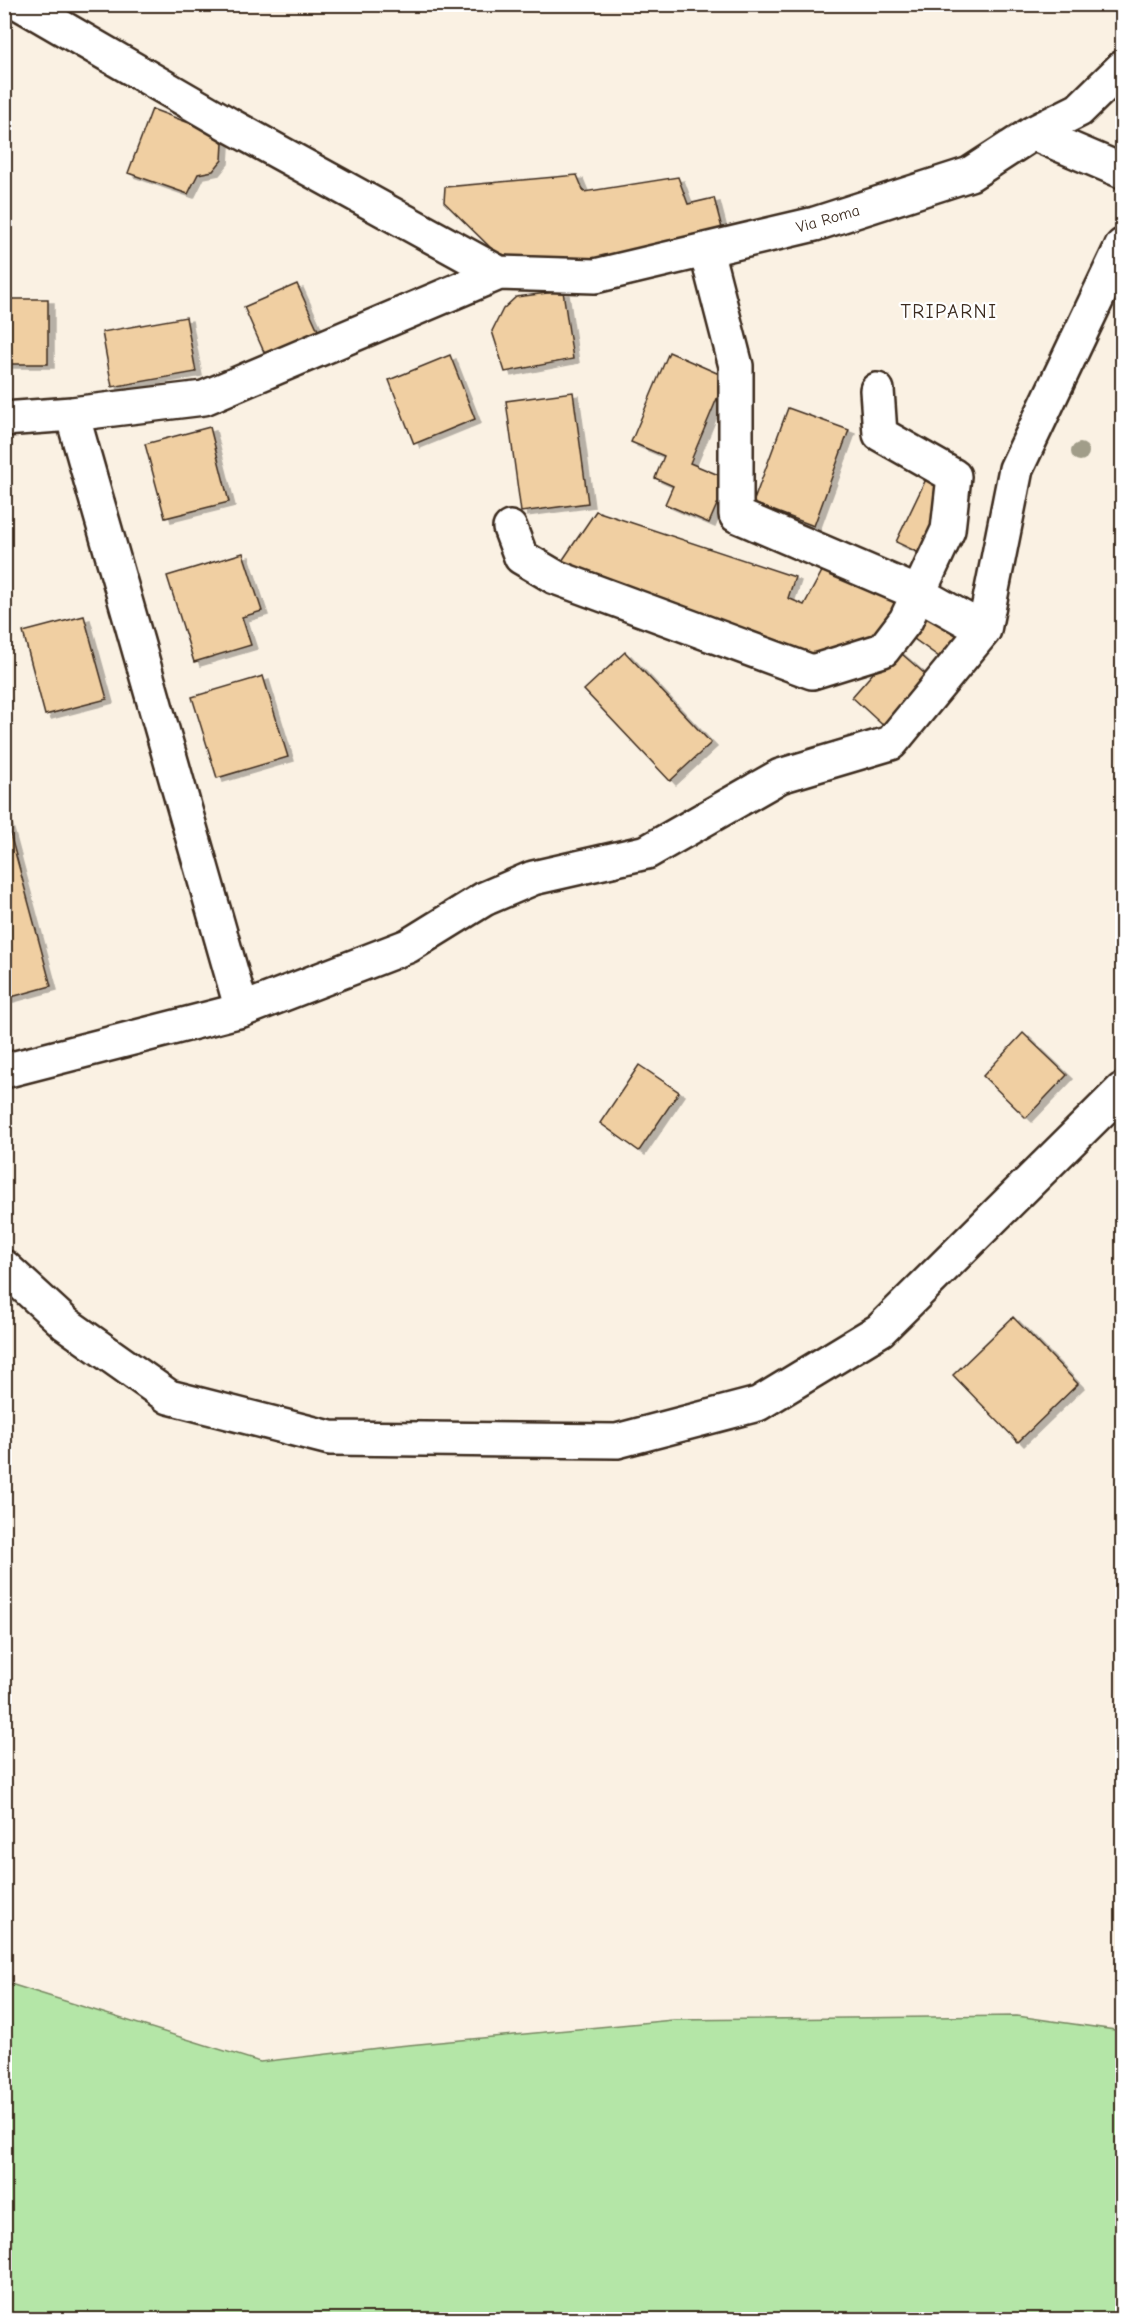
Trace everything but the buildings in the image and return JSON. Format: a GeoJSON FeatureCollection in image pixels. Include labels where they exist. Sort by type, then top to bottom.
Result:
{"type":"FeatureCollection","features":[{"type":"Feature","properties":{"kind":"street"},"geometry":{"type":"LineString","coordinates":[[21,4],[233,127],[499,273]]}},
{"type":"Feature","properties":{"kind":"street","name":"Via Roma"},"geometry":{"type":"LineString","coordinates":[[499,273],[595,276],[814,224],[970,174],[1033,133],[1079,110],[1122,68]]}},
{"type":"Feature","properties":{"kind":"street"},"geometry":{"type":"LineString","coordinates":[[1033,133],[1122,171]]}},
{"type":"Feature","properties":{"kind":"street"},"geometry":{"type":"LineString","coordinates":[[4,1071],[242,1010],[408,946],[484,899],[533,878],[647,852],[780,776],[891,742],[984,630],[1016,469],[1122,246]]}},
{"type":"Feature","properties":{"kind":"street"},"geometry":{"type":"LineString","coordinates":[[706,250],[736,366],[736,515],[920,594],[984,630]]}},
{"type":"Feature","properties":{"kind":"street"},"geometry":{"type":"LineString","coordinates":[[4,419],[72,414],[204,398],[499,273]]}},
{"type":"Feature","properties":{"kind":"street"},"geometry":{"type":"LineString","coordinates":[[510,528],[521,557],[555,577],[812,672],[883,650],[906,620],[948,530],[954,476],[880,434],[877,390]]}},
{"type":"Feature","properties":{"kind":"street"},"geometry":{"type":"LineString","coordinates":[[72,414],[242,1010]]}},
{"type":"Feature","properties":{"kind":"street"},"geometry":{"type":"LineString","coordinates":[[4,1267],[66,1324],[169,1397],[330,1438],[617,1441],[758,1404],[880,1330],[1122,1090]]}},
{"type":"Feature","properties":{"kind":"green space"},"geometry":{"type":"Polygon","coordinates":[[[4,1982],[260,2062],[387,2047],[673,2020],[1017,2016],[1122,2031],[1122,2319],[5,2319],[4,1982]]]}},
{"type":"Feature","properties":{"kind":"district","name":"TRIPARNI"},"geometry":{"type":"Point","coordinates":[949,311]}}]}
